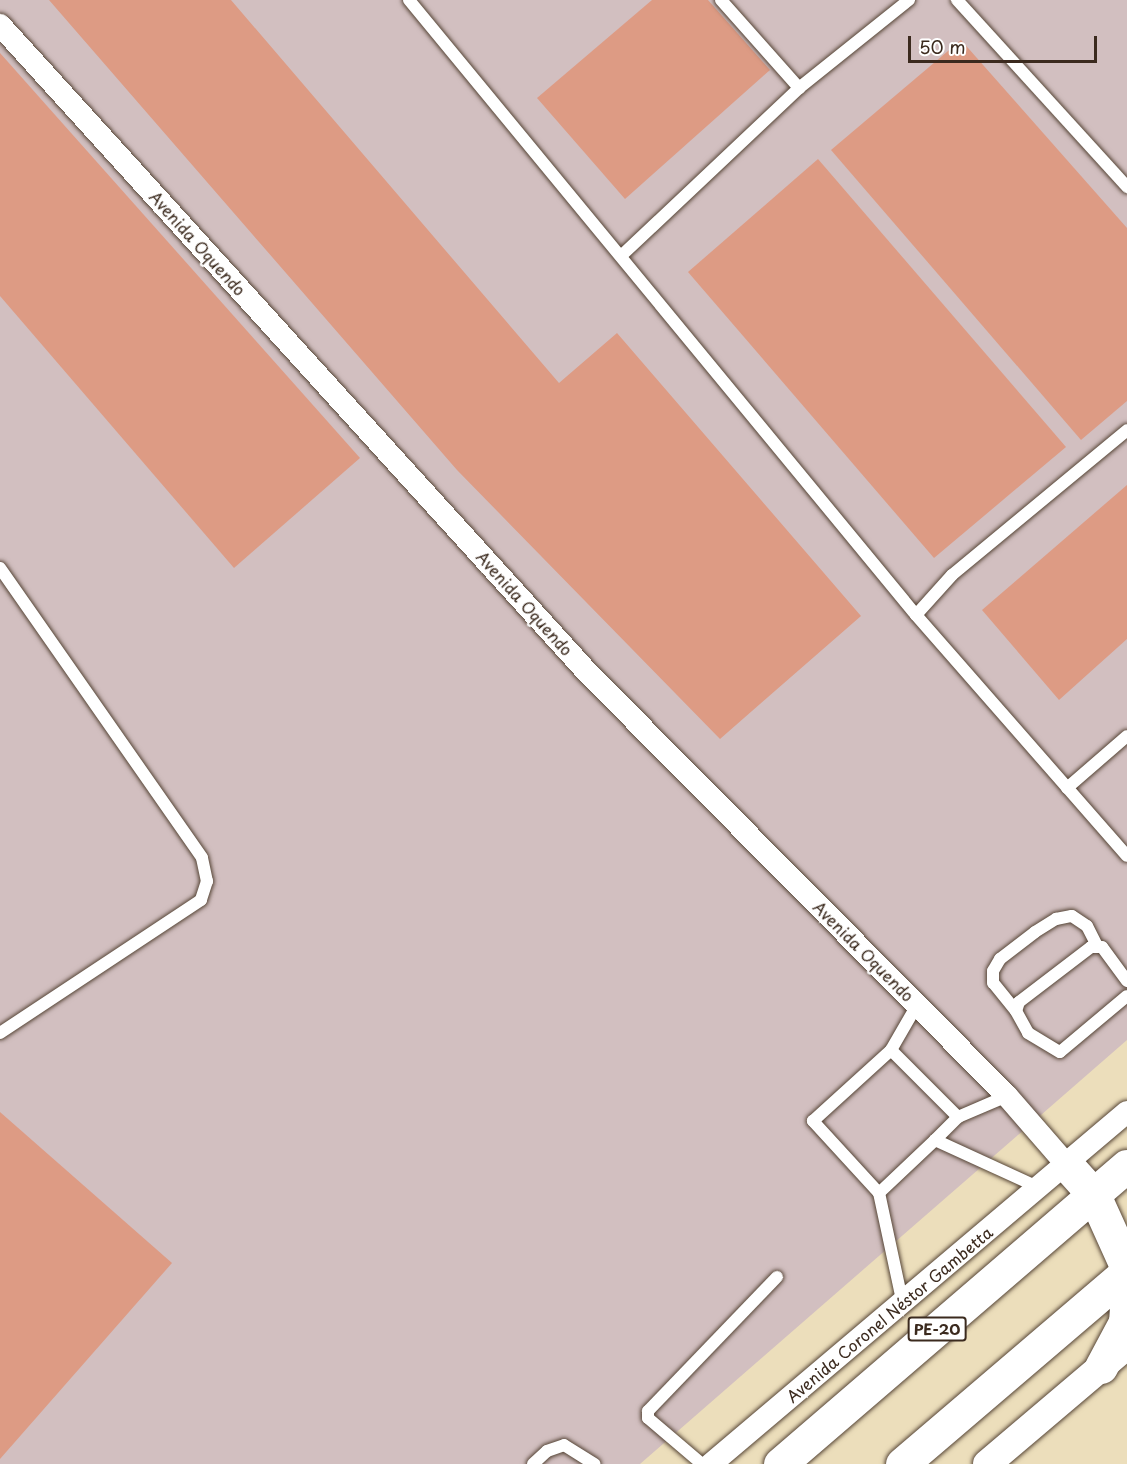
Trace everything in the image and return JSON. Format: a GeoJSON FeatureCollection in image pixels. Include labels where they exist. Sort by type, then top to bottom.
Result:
{"type":"FeatureCollection","features":[{"type":"Feature","properties":{"kind":"highway"},"geometry":{"type":"LineString","coordinates":[[902,1464],[1127,1270],[1094,1195],[1067,1165]]}},
{"type":"Feature","properties":{"kind":"highway","name":"PE-20"},"geometry":{"type":"LineString","coordinates":[[780,1464],[1127,1166]]}},
{"type":"Feature","properties":{"kind":"highway"},"geometry":{"type":"LineString","coordinates":[[1101,1367],[1125,1322],[1127,1290]]}},
{"type":"Feature","properties":{"kind":"street","name":"Avenida Oquendo"},"geometry":{"type":"LineString","coordinates":[[0,25],[588,673],[1007,1096],[1067,1165]]}},
{"type":"Feature","properties":{"kind":"street","name":"Avenida Coronel Néstor Gambetta"},"geometry":{"type":"LineString","coordinates":[[711,1464],[902,1300],[1040,1188],[1127,1112]]}},
{"type":"Feature","properties":{"kind":"street"},"geometry":{"type":"LineString","coordinates":[[991,1463],[1127,1346]]}},
{"type":"Feature","properties":{"kind":"lane"},"geometry":{"type":"LineString","coordinates":[[409,0],[916,615],[1127,856]]}},
{"type":"Feature","properties":{"kind":"lane"},"geometry":{"type":"LineString","coordinates":[[721,0],[799,88]]}},
{"type":"Feature","properties":{"kind":"lane"},"geometry":{"type":"LineString","coordinates":[[621,256],[799,88],[909,0]]}},
{"type":"Feature","properties":{"kind":"lane"},"geometry":{"type":"LineString","coordinates":[[957,0],[1127,188]]}},
{"type":"Feature","properties":{"kind":"lane"},"geometry":{"type":"LineString","coordinates":[[916,615],[952,575],[1127,430]]}},
{"type":"Feature","properties":{"kind":"lane"},"geometry":{"type":"LineString","coordinates":[[0,568],[202,858],[207,881],[201,900],[0,1034]]}},
{"type":"Feature","properties":{"kind":"lane"},"geometry":{"type":"LineString","coordinates":[[1067,788],[1127,736]]}},
{"type":"Feature","properties":{"kind":"lane"},"geometry":{"type":"LineString","coordinates":[[1127,981],[1102,947],[1097,946],[1087,926],[1072,916],[1056,919],[1000,959],[993,971],[993,983],[1016,1011],[1028,1033],[1060,1052],[1127,996]]}},
{"type":"Feature","properties":{"kind":"lane"},"geometry":{"type":"LineString","coordinates":[[1016,1011],[1018,1002],[1047,978],[1097,946]]}},
{"type":"Feature","properties":{"kind":"lane"},"geometry":{"type":"LineString","coordinates":[[902,1300],[879,1193],[813,1121],[891,1050],[917,1005]]}},
{"type":"Feature","properties":{"kind":"lane"},"geometry":{"type":"LineString","coordinates":[[891,1050],[958,1117]]}},
{"type":"Feature","properties":{"kind":"lane"},"geometry":{"type":"LineString","coordinates":[[879,1193],[958,1117],[1007,1096]]}},
{"type":"Feature","properties":{"kind":"lane"},"geometry":{"type":"LineString","coordinates":[[935,1140],[1040,1188]]}},
{"type":"Feature","properties":{"kind":"lane"},"geometry":{"type":"LineString","coordinates":[[702,1464],[648,1418],[648,1411],[777,1277]]}},
{"type":"Feature","properties":{"kind":"lane"},"geometry":{"type":"LineString","coordinates":[[533,1464],[547,1451],[564,1445],[595,1464]]}},
{"type":"Feature","properties":{"kind":"shaded area"},"geometry":{"type":"Polygon","coordinates":[[[0,0],[1127,0],[1127,1040],[640,1464],[0,1464],[0,0]]]}},
{"type":"Feature","properties":{"kind":"building"},"geometry":{"type":"Polygon","coordinates":[[[49,0],[231,0],[559,383],[617,333],[861,616],[720,739],[457,470],[49,0]]]}},
{"type":"Feature","properties":{"kind":"building"},"geometry":{"type":"Polygon","coordinates":[[[652,0],[708,0],[770,70],[625,199],[537,98],[652,0]]]}},
{"type":"Feature","properties":{"kind":"building"},"geometry":{"type":"Polygon","coordinates":[[[961,40],[1127,228],[1127,401],[1081,440],[831,150],[961,40]]]}},
{"type":"Feature","properties":{"kind":"building"},"geometry":{"type":"Polygon","coordinates":[[[0,53],[360,458],[234,568],[0,296],[0,53]]]}},
{"type":"Feature","properties":{"kind":"building"},"geometry":{"type":"Polygon","coordinates":[[[818,159],[1066,447],[934,558],[688,272],[818,159]]]}},
{"type":"Feature","properties":{"kind":"building"},"geometry":{"type":"Polygon","coordinates":[[[1127,485],[1127,639],[1059,700],[982,610],[1127,485]]]}},
{"type":"Feature","properties":{"kind":"building"},"geometry":{"type":"Polygon","coordinates":[[[0,1112],[172,1263],[0,1459],[0,1112]]]}}]}
